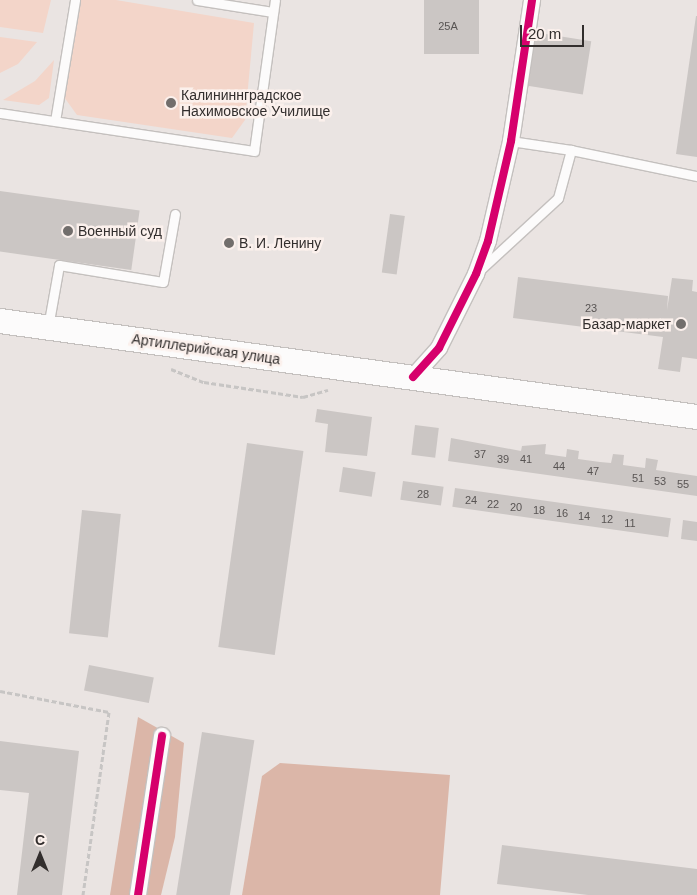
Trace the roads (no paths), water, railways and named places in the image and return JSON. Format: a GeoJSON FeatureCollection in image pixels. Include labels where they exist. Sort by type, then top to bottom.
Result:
{"type":"FeatureCollection","features":[{"type":"Feature","properties":{"kind":"main road","name":"Артиллерийская улица"},"geometry":{"type":"LineString","coordinates":[[0,321],[697,417]]}},
{"type":"Feature","properties":{"kind":"street"},"geometry":{"type":"LineString","coordinates":[[413,377],[439,348],[476,274],[511,141],[532,0]]}},
{"type":"Feature","properties":{"kind":"street"},"geometry":{"type":"LineString","coordinates":[[138,895],[162,736]]}},
{"type":"Feature","properties":{"kind":"lane"},"geometry":{"type":"LineString","coordinates":[[55,121],[75,0]]}},
{"type":"Feature","properties":{"kind":"lane"},"geometry":{"type":"LineString","coordinates":[[198,0],[273,12]]}},
{"type":"Feature","properties":{"kind":"lane"},"geometry":{"type":"LineString","coordinates":[[0,113],[254,151],[275,0]]}},
{"type":"Feature","properties":{"kind":"lane"},"geometry":{"type":"LineString","coordinates":[[511,141],[571,150],[697,176]]}},
{"type":"Feature","properties":{"kind":"lane"},"geometry":{"type":"LineString","coordinates":[[476,274],[558,198],[571,150]]}},
{"type":"Feature","properties":{"kind":"lane"},"geometry":{"type":"LineString","coordinates":[[48,327],[58,265],[163,282],[175,214]]}},
{"type":"Feature","properties":{"kind":"place","name":"Калининнградское Нахимовское Училище"},"geometry":{"type":"Point","coordinates":[171,103]}},
{"type":"Feature","properties":{"kind":"place","name":"Военный суд"},"geometry":{"type":"Point","coordinates":[68,231]}},
{"type":"Feature","properties":{"kind":"place","name":"В. И. Ленину"},"geometry":{"type":"Point","coordinates":[229,243]}},
{"type":"Feature","properties":{"kind":"place","name":"Базар-маркет"},"geometry":{"type":"Point","coordinates":[681,324]}}]}
